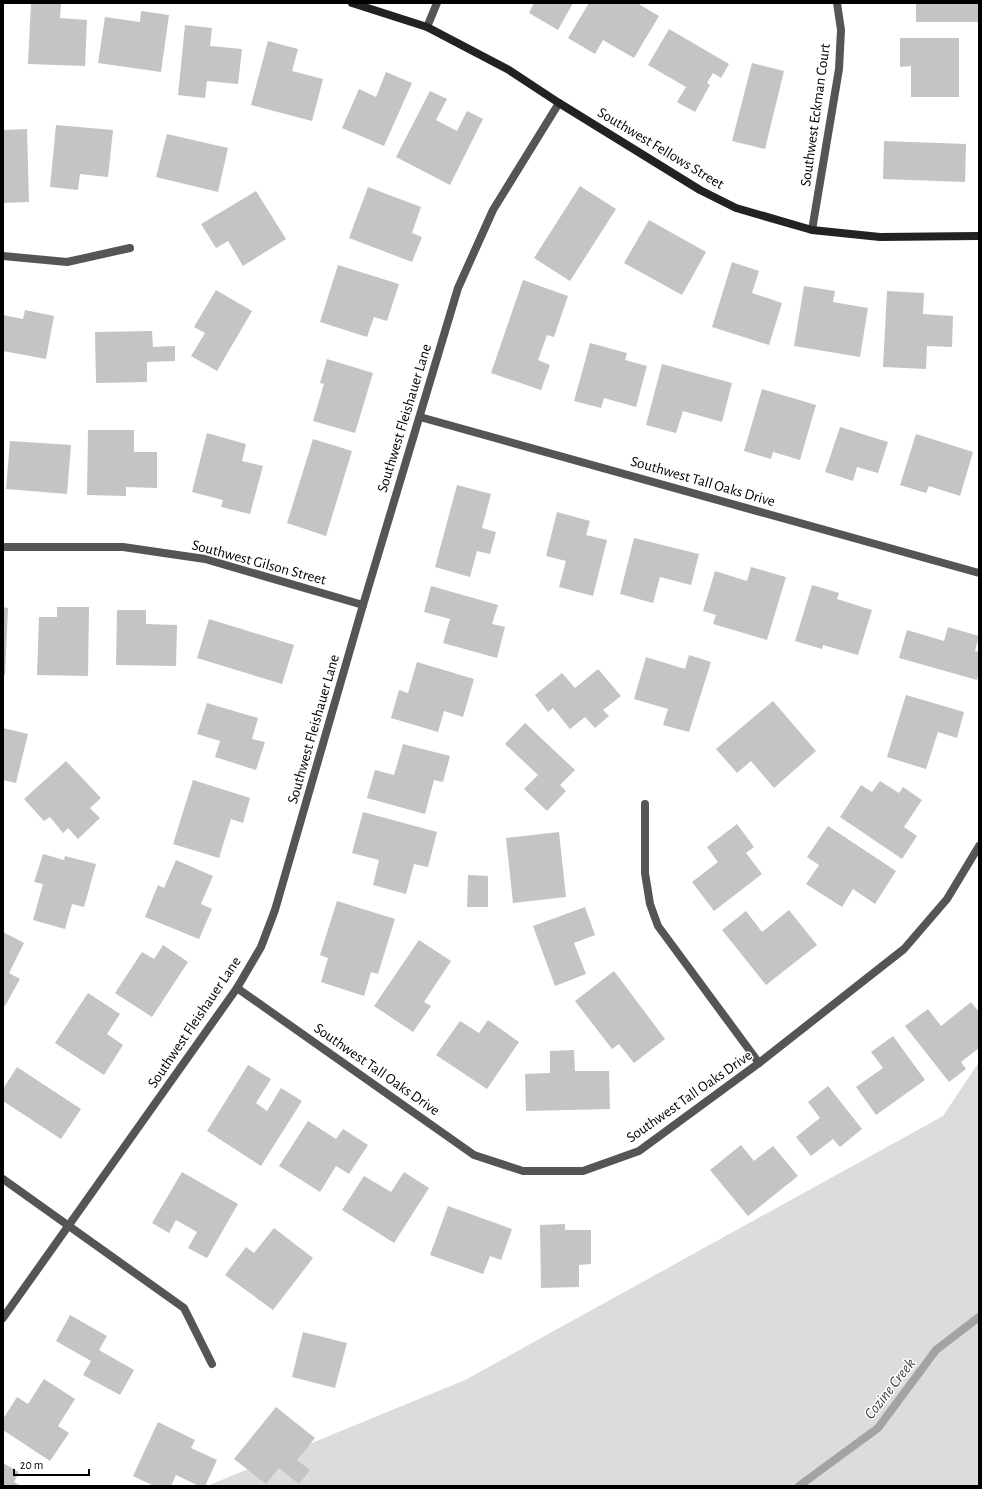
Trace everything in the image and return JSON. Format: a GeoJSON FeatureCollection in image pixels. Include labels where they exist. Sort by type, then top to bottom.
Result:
{"type":"FeatureCollection","features":[{"type":"Feature","properties":{"kind":"street","name":"Southwest Fellows Street"},"geometry":{"type":"LineString","coordinates":[[352,3],[427,27],[510,70],[559,103],[700,190],[736,208],[812,230],[880,237],[979,236]]}},
{"type":"Feature","properties":{"kind":"street"},"geometry":{"type":"LineString","coordinates":[[427,27],[437,3]]}},
{"type":"Feature","properties":{"kind":"street","name":"Southwest Eckman Court"},"geometry":{"type":"LineString","coordinates":[[812,230],[839,69],[841,30],[837,3]]}},
{"type":"Feature","properties":{"kind":"street","name":"Southwest Fleishauer Lane"},"geometry":{"type":"LineString","coordinates":[[3,1318],[237,988],[261,947],[275,910],[363,604],[458,288],[493,210],[559,103]]}},
{"type":"Feature","properties":{"kind":"street"},"geometry":{"type":"LineString","coordinates":[[3,256],[67,262],[130,248]]}},
{"type":"Feature","properties":{"kind":"street","name":"Southwest Tall Oaks Drive"},"geometry":{"type":"LineString","coordinates":[[420,417],[979,573]]}},
{"type":"Feature","properties":{"kind":"street","name":"Southwest Gilson Street"},"geometry":{"type":"LineString","coordinates":[[3,547],[124,547],[205,559],[363,604]]}},
{"type":"Feature","properties":{"kind":"street"},"geometry":{"type":"LineString","coordinates":[[645,804],[645,873],[650,904],[658,926],[759,1063]]}},
{"type":"Feature","properties":{"kind":"street","name":"Southwest Tall Oaks Drive"},"geometry":{"type":"LineString","coordinates":[[237,988],[474,1154],[523,1171],[583,1171],[639,1151],[759,1063],[904,949],[947,899],[979,846]]}},
{"type":"Feature","properties":{"kind":"street"},"geometry":{"type":"LineString","coordinates":[[3,1179],[184,1308],[212,1364]]}},
{"type":"Feature","properties":{"kind":"shaded area"},"geometry":{"type":"Polygon","coordinates":[[[979,1062],[979,1486],[207,1486],[465,1380],[943,1116],[979,1062]]]}},
{"type":"Feature","properties":{"kind":"building"},"geometry":{"type":"Polygon","coordinates":[[[31,3],[61,3],[60,18],[87,20],[85,66],[28,64],[31,3]]]}},
{"type":"Feature","properties":{"kind":"building"},"geometry":{"type":"Polygon","coordinates":[[[534,3],[573,3],[558,30],[529,13],[534,3]]]}},
{"type":"Feature","properties":{"kind":"building"},"geometry":{"type":"Polygon","coordinates":[[[589,3],[637,3],[659,16],[634,58],[603,40],[595,54],[568,38],[589,3]]]}},
{"type":"Feature","properties":{"kind":"building"},"geometry":{"type":"Polygon","coordinates":[[[916,3],[979,3],[979,22],[916,22],[916,3]]]}},
{"type":"Feature","properties":{"kind":"building"},"geometry":{"type":"Polygon","coordinates":[[[141,11],[169,15],[161,72],[98,63],[105,17],[140,22],[141,11]]]}},
{"type":"Feature","properties":{"kind":"building"},"geometry":{"type":"Polygon","coordinates":[[[185,25],[212,28],[210,46],[242,49],[238,84],[207,81],[205,98],[178,95],[185,25]]]}},
{"type":"Feature","properties":{"kind":"building"},"geometry":{"type":"Polygon","coordinates":[[[669,29],[729,64],[721,78],[713,73],[707,83],[710,85],[695,112],[677,102],[686,87],[648,65],[669,29]]]}},
{"type":"Feature","properties":{"kind":"building"},"geometry":{"type":"Polygon","coordinates":[[[900,38],[959,38],[959,97],[911,97],[911,66],[900,67],[900,38]]]}},
{"type":"Feature","properties":{"kind":"building"},"geometry":{"type":"Polygon","coordinates":[[[268,41],[298,49],[292,71],[323,79],[312,121],[251,105],[268,41]]]}},
{"type":"Feature","properties":{"kind":"building"},"geometry":{"type":"Polygon","coordinates":[[[752,63],[784,71],[765,149],[732,141],[752,63]]]}},
{"type":"Feature","properties":{"kind":"building"},"geometry":{"type":"Polygon","coordinates":[[[386,72],[412,83],[384,146],[342,128],[359,89],[376,97],[386,72]]]}},
{"type":"Feature","properties":{"kind":"building"},"geometry":{"type":"Polygon","coordinates":[[[430,91],[447,99],[436,120],[457,131],[467,111],[483,119],[450,185],[396,157],[430,91]]]}},
{"type":"Feature","properties":{"kind":"building"},"geometry":{"type":"Polygon","coordinates":[[[56,125],[113,130],[108,177],[80,174],[78,190],[50,187],[56,125]]]}},
{"type":"Feature","properties":{"kind":"building"},"geometry":{"type":"Polygon","coordinates":[[[27,129],[29,202],[3,203],[3,130],[27,129]]]}},
{"type":"Feature","properties":{"kind":"building"},"geometry":{"type":"Polygon","coordinates":[[[167,134],[228,148],[218,192],[156,177],[167,134]]]}},
{"type":"Feature","properties":{"kind":"building"},"geometry":{"type":"Polygon","coordinates":[[[884,141],[966,144],[965,182],[883,179],[884,141]]]}},
{"type":"Feature","properties":{"kind":"building"},"geometry":{"type":"Polygon","coordinates":[[[580,186],[616,209],[570,281],[534,258],[580,186]]]}},
{"type":"Feature","properties":{"kind":"building"},"geometry":{"type":"Polygon","coordinates":[[[368,187],[421,207],[412,233],[422,237],[412,262],[349,238],[368,187]]]}},
{"type":"Feature","properties":{"kind":"building"},"geometry":{"type":"Polygon","coordinates":[[[256,191],[286,239],[243,266],[228,241],[216,248],[201,224],[256,191]]]}},
{"type":"Feature","properties":{"kind":"building"},"geometry":{"type":"Polygon","coordinates":[[[649,220],[706,252],[682,295],[624,263],[649,220]]]}},
{"type":"Feature","properties":{"kind":"building"},"geometry":{"type":"Polygon","coordinates":[[[732,262],[759,271],[752,293],[782,303],[769,345],[712,327],[732,262]]]}},
{"type":"Feature","properties":{"kind":"building"},"geometry":{"type":"Polygon","coordinates":[[[338,265],[399,284],[387,321],[374,317],[367,337],[320,322],[338,265]]]}},
{"type":"Feature","properties":{"kind":"building"},"geometry":{"type":"Polygon","coordinates":[[[523,280],[568,296],[554,337],[547,335],[538,360],[550,365],[541,390],[491,373],[523,280]]]}},
{"type":"Feature","properties":{"kind":"building"},"geometry":{"type":"Polygon","coordinates":[[[804,286],[835,291],[833,302],[868,308],[860,357],[794,346],[804,286]]]}},
{"type":"Feature","properties":{"kind":"building"},"geometry":{"type":"Polygon","coordinates":[[[216,290],[252,311],[217,371],[191,356],[205,333],[194,327],[216,290]]]}},
{"type":"Feature","properties":{"kind":"building"},"geometry":{"type":"Polygon","coordinates":[[[887,291],[924,293],[923,314],[953,316],[952,347],[927,346],[926,369],[883,367],[887,291]]]}},
{"type":"Feature","properties":{"kind":"building"},"geometry":{"type":"Polygon","coordinates":[[[25,310],[54,316],[46,359],[3,351],[3,315],[23,319],[25,310]]]}},
{"type":"Feature","properties":{"kind":"building"},"geometry":{"type":"Polygon","coordinates":[[[152,331],[153,347],[175,346],[175,361],[147,362],[147,382],[96,383],[95,332],[152,331]]]}},
{"type":"Feature","properties":{"kind":"building"},"geometry":{"type":"Polygon","coordinates":[[[590,343],[627,353],[625,360],[647,366],[636,407],[604,398],[601,408],[574,401],[590,343]]]}},
{"type":"Feature","properties":{"kind":"building"},"geometry":{"type":"Polygon","coordinates":[[[327,359],[373,373],[355,433],[313,421],[324,384],[320,383],[327,359]]]}},
{"type":"Feature","properties":{"kind":"building"},"geometry":{"type":"Polygon","coordinates":[[[662,364],[732,383],[722,422],[683,411],[676,433],[646,425],[662,364]]]}},
{"type":"Feature","properties":{"kind":"building"},"geometry":{"type":"Polygon","coordinates":[[[762,389],[816,405],[800,460],[773,452],[771,459],[744,451],[762,389]]]}},
{"type":"Feature","properties":{"kind":"building"},"geometry":{"type":"Polygon","coordinates":[[[840,427],[888,442],[878,473],[857,467],[853,481],[825,472],[840,427]]]}},
{"type":"Feature","properties":{"kind":"building"},"geometry":{"type":"Polygon","coordinates":[[[88,430],[134,430],[134,452],[157,452],[157,488],[126,487],[126,496],[87,495],[88,430]]]}},
{"type":"Feature","properties":{"kind":"building"},"geometry":{"type":"Polygon","coordinates":[[[207,433],[246,444],[242,461],[263,466],[250,514],[221,507],[223,500],[192,492],[207,433]]]}},
{"type":"Feature","properties":{"kind":"building"},"geometry":{"type":"Polygon","coordinates":[[[916,434],[973,452],[960,496],[929,486],[926,493],[900,485],[916,434]]]}},
{"type":"Feature","properties":{"kind":"building"},"geometry":{"type":"Polygon","coordinates":[[[313,439],[352,451],[326,536],[287,523],[313,439]]]}},
{"type":"Feature","properties":{"kind":"building"},"geometry":{"type":"Polygon","coordinates":[[[10,441],[71,445],[67,494],[6,489],[10,441]]]}},
{"type":"Feature","properties":{"kind":"building"},"geometry":{"type":"Polygon","coordinates":[[[457,485],[491,494],[482,528],[496,532],[490,554],[477,551],[470,577],[435,567],[457,485]]]}},
{"type":"Feature","properties":{"kind":"building"},"geometry":{"type":"Polygon","coordinates":[[[557,512],[590,521],[586,535],[607,540],[593,596],[559,587],[566,561],[546,556],[557,512]]]}},
{"type":"Feature","properties":{"kind":"building"},"geometry":{"type":"Polygon","coordinates":[[[634,538],[699,554],[691,585],[660,577],[653,603],[620,594],[634,538]]]}},
{"type":"Feature","properties":{"kind":"building"},"geometry":{"type":"Polygon","coordinates":[[[751,567],[786,577],[767,640],[713,624],[716,615],[703,611],[715,571],[747,581],[751,567]]]}},
{"type":"Feature","properties":{"kind":"building"},"geometry":{"type":"Polygon","coordinates":[[[812,585],[839,593],[837,599],[872,610],[858,655],[823,645],[822,649],[795,641],[812,585]]]}},
{"type":"Feature","properties":{"kind":"building"},"geometry":{"type":"Polygon","coordinates":[[[431,586],[498,605],[492,624],[505,627],[497,658],[443,643],[450,619],[424,612],[431,586]]]}},
{"type":"Feature","properties":{"kind":"building"},"geometry":{"type":"Polygon","coordinates":[[[3,607],[8,608],[5,675],[3,675],[3,607]]]}},
{"type":"Feature","properties":{"kind":"building"},"geometry":{"type":"Polygon","coordinates":[[[57,607],[89,607],[88,676],[37,675],[39,617],[57,617],[57,607]]]}},
{"type":"Feature","properties":{"kind":"building"},"geometry":{"type":"Polygon","coordinates":[[[117,610],[146,610],[146,624],[177,625],[176,666],[116,665],[117,610]]]}},
{"type":"Feature","properties":{"kind":"building"},"geometry":{"type":"Polygon","coordinates":[[[209,619],[294,645],[282,684],[197,658],[209,619]]]}},
{"type":"Feature","properties":{"kind":"building"},"geometry":{"type":"Polygon","coordinates":[[[948,627],[979,636],[975,651],[979,652],[979,672],[977,680],[899,658],[907,630],[944,641],[948,627]]]}},
{"type":"Feature","properties":{"kind":"building"},"geometry":{"type":"Polygon","coordinates":[[[689,655],[711,662],[689,732],[663,725],[668,709],[634,699],[646,657],[685,669],[689,655]]]}},
{"type":"Feature","properties":{"kind":"building"},"geometry":{"type":"Polygon","coordinates":[[[417,662],[474,679],[463,717],[444,711],[438,732],[391,718],[399,690],[408,693],[417,662]]]}},
{"type":"Feature","properties":{"kind":"building"},"geometry":{"type":"Polygon","coordinates":[[[598,669],[621,696],[603,710],[609,716],[595,728],[585,717],[570,729],[553,708],[548,712],[535,695],[562,673],[575,688],[598,669]]]}},
{"type":"Feature","properties":{"kind":"building"},"geometry":{"type":"Polygon","coordinates":[[[906,695],[964,712],[957,738],[938,732],[926,769],[887,757],[906,695]]]}},
{"type":"Feature","properties":{"kind":"building"},"geometry":{"type":"Polygon","coordinates":[[[773,701],[816,751],[774,788],[751,761],[737,773],[716,749],[773,701]]]}},
{"type":"Feature","properties":{"kind":"building"},"geometry":{"type":"Polygon","coordinates":[[[207,703],[258,718],[252,739],[265,742],[256,770],[215,757],[220,741],[197,734],[207,703]]]}},
{"type":"Feature","properties":{"kind":"building"},"geometry":{"type":"Polygon","coordinates":[[[525,723],[575,770],[560,785],[566,791],[547,811],[524,789],[538,775],[505,744],[525,723]]]}},
{"type":"Feature","properties":{"kind":"building"},"geometry":{"type":"Polygon","coordinates":[[[3,728],[28,734],[16,783],[3,780],[3,728]]]}},
{"type":"Feature","properties":{"kind":"building"},"geometry":{"type":"Polygon","coordinates":[[[403,744],[450,756],[443,782],[434,780],[425,814],[367,798],[375,770],[394,775],[403,744]]]}},
{"type":"Feature","properties":{"kind":"building"},"geometry":{"type":"Polygon","coordinates":[[[66,761],[101,798],[90,808],[100,818],[78,839],[68,828],[63,833],[50,817],[44,821],[24,799],[66,761]]]}},
{"type":"Feature","properties":{"kind":"building"},"geometry":{"type":"Polygon","coordinates":[[[193,780],[250,798],[243,823],[231,819],[219,858],[173,844],[193,780]]]}},
{"type":"Feature","properties":{"kind":"building"},"geometry":{"type":"Polygon","coordinates":[[[880,781],[899,793],[903,787],[922,800],[904,827],[917,836],[902,859],[840,817],[861,785],[872,792],[880,781]]]}},
{"type":"Feature","properties":{"kind":"building"},"geometry":{"type":"Polygon","coordinates":[[[363,812],[437,832],[428,867],[414,864],[406,894],[373,885],[379,860],[352,853],[363,812]]]}},
{"type":"Feature","properties":{"kind":"building"},"geometry":{"type":"Polygon","coordinates":[[[737,824],[754,847],[746,853],[762,874],[714,911],[692,882],[718,862],[707,847],[737,824]]]}},
{"type":"Feature","properties":{"kind":"building"},"geometry":{"type":"Polygon","coordinates":[[[828,826],[896,871],[875,904],[853,889],[842,907],[806,884],[819,865],[807,857],[828,826]]]}},
{"type":"Feature","properties":{"kind":"building"},"geometry":{"type":"Polygon","coordinates":[[[559,832],[566,897],[513,903],[506,838],[559,832]]]}},
{"type":"Feature","properties":{"kind":"building"},"geometry":{"type":"Polygon","coordinates":[[[43,854],[64,860],[65,856],[96,864],[84,907],[72,904],[65,929],[33,920],[43,884],[34,882],[43,854]]]}},
{"type":"Feature","properties":{"kind":"building"},"geometry":{"type":"Polygon","coordinates":[[[176,860],[213,876],[201,904],[212,909],[199,939],[145,917],[158,885],[164,888],[176,860]]]}},
{"type":"Feature","properties":{"kind":"building"},"geometry":{"type":"Polygon","coordinates":[[[468,875],[488,876],[488,907],[467,907],[468,875]]]}},
{"type":"Feature","properties":{"kind":"building"},"geometry":{"type":"Polygon","coordinates":[[[337,901],[395,919],[378,974],[371,972],[364,996],[321,982],[328,958],[320,955],[337,901]]]}},
{"type":"Feature","properties":{"kind":"building"},"geometry":{"type":"Polygon","coordinates":[[[585,907],[595,935],[574,943],[586,974],[555,986],[533,926],[585,907]]]}},
{"type":"Feature","properties":{"kind":"building"},"geometry":{"type":"Polygon","coordinates":[[[789,910],[817,945],[766,985],[722,930],[746,911],[762,932],[789,910]]]}},
{"type":"Feature","properties":{"kind":"building"},"geometry":{"type":"Polygon","coordinates":[[[3,932],[24,943],[9,973],[20,979],[5,1006],[3,1005],[3,932]]]}},
{"type":"Feature","properties":{"kind":"building"},"geometry":{"type":"Polygon","coordinates":[[[419,940],[451,961],[424,1002],[431,1006],[413,1032],[374,1006],[419,940]]]}},
{"type":"Feature","properties":{"kind":"building"},"geometry":{"type":"Polygon","coordinates":[[[163,945],[188,962],[152,1017],[115,993],[142,952],[154,959],[163,945]]]}},
{"type":"Feature","properties":{"kind":"building"},"geometry":{"type":"Polygon","coordinates":[[[614,971],[665,1039],[634,1063],[619,1044],[612,1049],[575,1001],[614,971]]]}},
{"type":"Feature","properties":{"kind":"building"},"geometry":{"type":"Polygon","coordinates":[[[88,993],[120,1014],[107,1034],[123,1045],[104,1075],[55,1043],[88,993]]]}},
{"type":"Feature","properties":{"kind":"building"},"geometry":{"type":"Polygon","coordinates":[[[971,1002],[979,1012],[979,1048],[961,1062],[966,1069],[949,1082],[905,1026],[928,1009],[941,1026],[971,1002]]]}},
{"type":"Feature","properties":{"kind":"building"},"geometry":{"type":"Polygon","coordinates":[[[488,1020],[519,1042],[487,1089],[436,1055],[460,1021],[479,1033],[488,1020]]]}},
{"type":"Feature","properties":{"kind":"building"},"geometry":{"type":"Polygon","coordinates":[[[893,1036],[925,1080],[876,1115],[856,1087],[883,1068],[871,1052],[893,1036]]]}},
{"type":"Feature","properties":{"kind":"building"},"geometry":{"type":"Polygon","coordinates":[[[574,1050],[575,1071],[609,1071],[610,1109],[526,1111],[525,1074],[550,1073],[550,1051],[574,1050]]]}},
{"type":"Feature","properties":{"kind":"building"},"geometry":{"type":"Polygon","coordinates":[[[248,1065],[271,1079],[256,1103],[267,1111],[281,1088],[302,1101],[261,1166],[207,1131],[248,1065]]]}},
{"type":"Feature","properties":{"kind":"building"},"geometry":{"type":"Polygon","coordinates":[[[17,1067],[81,1109],[61,1139],[3,1101],[3,1089],[17,1067]]]}},
{"type":"Feature","properties":{"kind":"building"},"geometry":{"type":"Polygon","coordinates":[[[828,1086],[862,1129],[840,1147],[833,1139],[811,1156],[796,1137],[820,1118],[808,1102],[828,1086]]]}},
{"type":"Feature","properties":{"kind":"building"},"geometry":{"type":"Polygon","coordinates":[[[308,1121],[336,1139],[343,1129],[368,1145],[349,1174],[336,1166],[320,1192],[279,1166],[308,1121]]]}},
{"type":"Feature","properties":{"kind":"building"},"geometry":{"type":"Polygon","coordinates":[[[741,1145],[754,1161],[773,1146],[798,1176],[748,1216],[710,1170],[741,1145]]]}},
{"type":"Feature","properties":{"kind":"building"},"geometry":{"type":"Polygon","coordinates":[[[182,1172],[238,1204],[207,1258],[188,1248],[197,1232],[176,1220],[169,1233],[152,1223],[182,1172]]]}},
{"type":"Feature","properties":{"kind":"building"},"geometry":{"type":"Polygon","coordinates":[[[404,1172],[429,1188],[394,1243],[342,1210],[364,1176],[391,1192],[404,1172]]]}},
{"type":"Feature","properties":{"kind":"building"},"geometry":{"type":"Polygon","coordinates":[[[448,1206],[512,1229],[501,1260],[490,1256],[483,1274],[430,1255],[448,1206]]]}},
{"type":"Feature","properties":{"kind":"building"},"geometry":{"type":"Polygon","coordinates":[[[565,1224],[565,1230],[591,1230],[591,1264],[579,1265],[579,1287],[541,1288],[540,1225],[565,1224]]]}},
{"type":"Feature","properties":{"kind":"building"},"geometry":{"type":"Polygon","coordinates":[[[274,1228],[313,1258],[273,1310],[225,1275],[246,1247],[254,1253],[274,1228]]]}},
{"type":"Feature","properties":{"kind":"building"},"geometry":{"type":"Polygon","coordinates":[[[70,1315],[107,1336],[99,1350],[134,1370],[120,1395],[83,1375],[91,1361],[56,1341],[70,1315]]]}},
{"type":"Feature","properties":{"kind":"building"},"geometry":{"type":"Polygon","coordinates":[[[303,1332],[347,1343],[335,1388],[292,1377],[303,1332]]]}},
{"type":"Feature","properties":{"kind":"building"},"geometry":{"type":"Polygon","coordinates":[[[44,1379],[75,1399],[58,1426],[69,1433],[50,1461],[3,1430],[3,1419],[17,1397],[28,1404],[44,1379]]]}},
{"type":"Feature","properties":{"kind":"building"},"geometry":{"type":"Polygon","coordinates":[[[276,1407],[315,1438],[297,1460],[310,1470],[299,1484],[279,1468],[266,1484],[234,1459],[276,1407]]]}},
{"type":"Feature","properties":{"kind":"building"},"geometry":{"type":"Polygon","coordinates":[[[158,1422],[195,1440],[191,1448],[217,1460],[205,1486],[199,1486],[176,1475],[171,1486],[154,1486],[133,1476],[158,1422]]]}},
{"type":"Feature","properties":{"kind":"building"},"geometry":{"type":"Polygon","coordinates":[[[3,1463],[19,1472],[14,1482],[21,1486],[3,1486],[3,1463]]]}},
{"type":"Feature","properties":{"kind":"waterway","name":"Cozine Creek"},"geometry":{"type":"LineString","coordinates":[[799,1486],[878,1428],[936,1350],[979,1317]]}}]}
